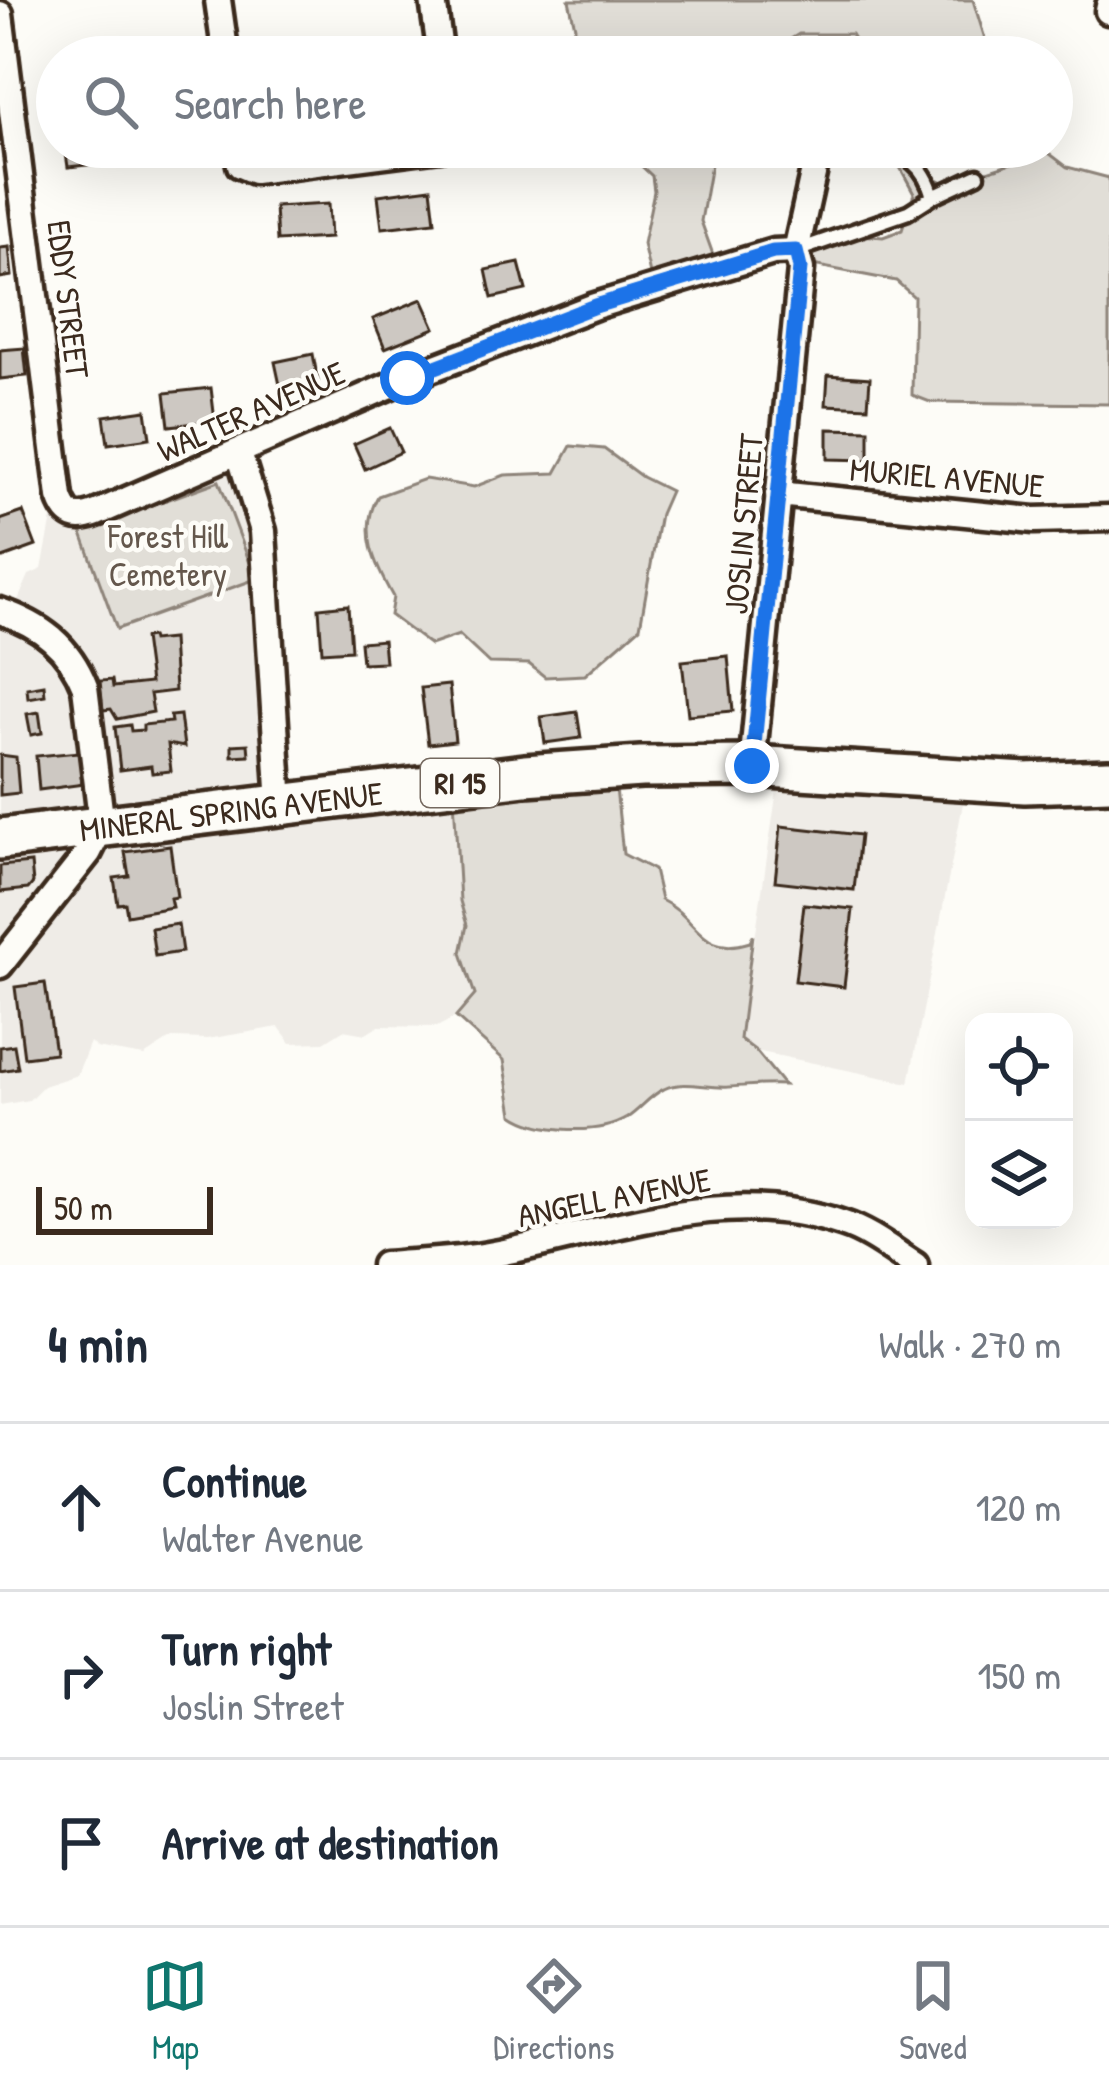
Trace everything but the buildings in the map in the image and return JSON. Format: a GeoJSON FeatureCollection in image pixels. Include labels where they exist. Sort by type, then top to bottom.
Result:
{"type":"FeatureCollection","features":[{"type":"Feature","properties":{"kind":"main road","name":"MINERAL SPRING AVENUE"},"geometry":{"type":"LineString","coordinates":[[0,839],[526,776],[641,767],[752,766],[1025,783],[1109,779]]}},
{"type":"Feature","properties":{"kind":"street"},"geometry":{"type":"LineString","coordinates":[[218,0],[223,36]]}},
{"type":"Feature","properties":{"kind":"street"},"geometry":{"type":"LineString","coordinates":[[434,0],[438,36]]}},
{"type":"Feature","properties":{"kind":"street","name":"EDDY STREET"},"geometry":{"type":"LineString","coordinates":[[0,14],[60,497],[64,510],[73,517]]}},
{"type":"Feature","properties":{"kind":"street","name":"JOSLIN STREET"},"geometry":{"type":"LineString","coordinates":[[752,766],[800,268],[796,251],[814,168]]}},
{"type":"Feature","properties":{"kind":"street","name":"WALTER AVENUE"},"geometry":{"type":"LineString","coordinates":[[73,517],[97,513],[407,378],[595,306],[773,252],[796,251]]}},
{"type":"Feature","properties":{"kind":"street"},"geometry":{"type":"LineString","coordinates":[[239,453],[263,531],[280,805]]}},
{"type":"Feature","properties":{"kind":"street","name":"MURIEL AVENUE"},"geometry":{"type":"LineString","coordinates":[[778,494],[1034,520],[1109,518]]}},
{"type":"Feature","properties":{"kind":"street"},"geometry":{"type":"LineString","coordinates":[[0,611],[53,637],[78,670],[85,687],[102,826],[89,852],[0,965]]}},
{"type":"Feature","properties":{"kind":"street","name":"ANGELL AVENUE"},"geometry":{"type":"LineString","coordinates":[[384,1265],[491,1255],[629,1221],[700,1209],[746,1208],[791,1211],[848,1225],[915,1265]]}},
{"type":"Feature","properties":{"kind":"lane"},"geometry":{"type":"LineString","coordinates":[[921,168],[933,196]]}},
{"type":"Feature","properties":{"kind":"lane"},"geometry":{"type":"LineString","coordinates":[[796,251],[908,212],[978,176]]}},
{"type":"Feature","properties":{"kind":"shaded area"},"geometry":{"type":"Polygon","coordinates":[[[231,467],[256,521],[272,812],[454,798],[460,900],[467,925],[461,953],[475,995],[456,1017],[437,1027],[379,1026],[366,1034],[343,1030],[324,1042],[291,1043],[279,1027],[207,1039],[172,1038],[144,1056],[96,1048],[90,1042],[77,1075],[43,1086],[29,1100],[0,1105],[0,624],[8,623],[29,575],[42,569],[52,518],[64,519],[231,467]]]}},
{"type":"Feature","properties":{"kind":"shaded area"},"geometry":{"type":"Polygon","coordinates":[[[779,776],[966,788],[909,1083],[756,1051],[740,1040],[779,776]]]}},
{"type":"Feature","properties":{"kind":"green space"},"geometry":{"type":"Polygon","coordinates":[[[569,0],[973,0],[984,36],[573,36],[569,0]]]}},
{"type":"Feature","properties":{"kind":"green space"},"geometry":{"type":"Polygon","coordinates":[[[644,168],[710,168],[701,221],[720,274],[655,296],[643,244],[654,191],[652,176],[644,168]]]}},
{"type":"Feature","properties":{"kind":"green space"},"geometry":{"type":"Polygon","coordinates":[[[900,168],[917,168],[947,184],[996,168],[1071,168],[1109,178],[1109,404],[930,402],[912,395],[914,297],[896,281],[802,263],[840,233],[883,237],[902,230],[914,193],[900,168]]]}},
{"type":"Feature","properties":{"kind":"green space"},"geometry":{"type":"Polygon","coordinates":[[[571,446],[604,449],[670,491],[660,514],[640,627],[585,675],[545,677],[529,664],[489,663],[459,635],[430,645],[390,615],[393,597],[369,535],[378,496],[425,479],[474,487],[505,475],[556,473],[571,446]]]}},
{"type":"Feature","properties":{"kind":"green space","name":"Forest Hill Cemetery"},"geometry":{"type":"Polygon","coordinates":[[[219,481],[256,579],[117,629],[81,531],[219,481]]]}},
{"type":"Feature","properties":{"kind":"green space"},"geometry":{"type":"Polygon","coordinates":[[[615,779],[623,854],[654,870],[661,900],[720,945],[750,942],[753,935],[740,1039],[784,1085],[672,1086],[615,1123],[586,1129],[538,1125],[513,1114],[504,1060],[456,1017],[475,995],[461,953],[467,925],[460,901],[454,798],[615,779]]]}},
{"type":"Feature","properties":{"kind":"route"},"geometry":{"type":"LineString","coordinates":[[407,378],[595,306],[773,252],[796,251],[800,268],[752,766]]}}]}
